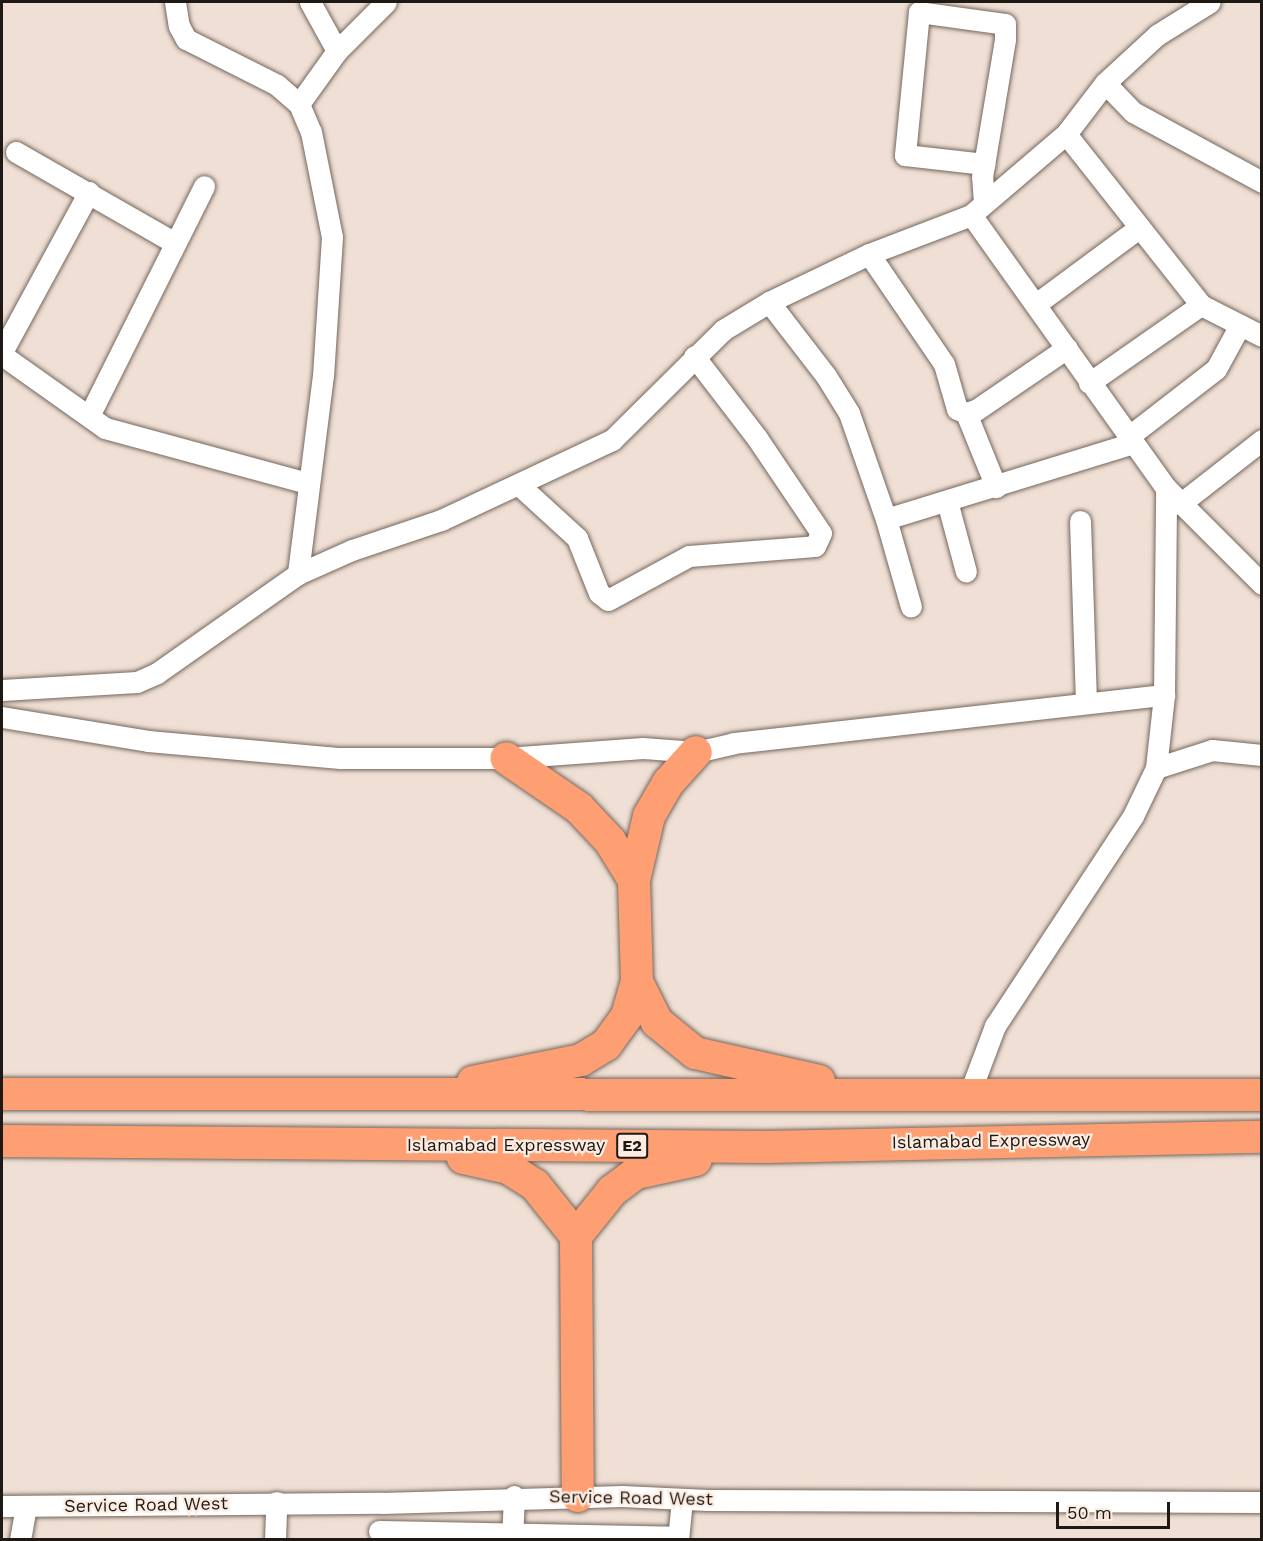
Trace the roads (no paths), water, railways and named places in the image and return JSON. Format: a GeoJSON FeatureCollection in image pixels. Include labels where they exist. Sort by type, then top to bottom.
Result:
{"type":"FeatureCollection","features":[{"type":"Feature","properties":{"kind":"highway"},"geometry":{"type":"LineString","coordinates":[[413,1095],[581,1060],[606,1045],[619,1032],[637,982],[634,880],[649,816],[669,782],[696,752]]}},
{"type":"Feature","properties":{"kind":"highway"},"geometry":{"type":"LineString","coordinates":[[506,758],[579,808],[610,841],[634,880]]}},
{"type":"Feature","properties":{"kind":"highway"},"geometry":{"type":"LineString","coordinates":[[637,982],[657,1022],[695,1053],[881,1095]]}},
{"type":"Feature","properties":{"kind":"highway"},"geometry":{"type":"LineString","coordinates":[[2,1094],[1262,1095]]}},
{"type":"Feature","properties":{"kind":"highway","name":"Islamabad Expressway"},"geometry":{"type":"LineString","coordinates":[[2,1141],[767,1146],[1262,1137]]}},
{"type":"Feature","properties":{"kind":"highway"},"geometry":{"type":"LineString","coordinates":[[398,1144],[508,1168],[535,1185],[576,1236],[578,1496]]}},
{"type":"Feature","properties":{"kind":"highway"},"geometry":{"type":"LineString","coordinates":[[576,1236],[612,1191],[636,1173],[767,1146]]}},
{"type":"Feature","properties":{"kind":"street"},"geometry":{"type":"LineString","coordinates":[[175,2],[179,26],[186,39],[277,85],[299,104],[311,132],[332,237],[323,375],[298,574]]}},
{"type":"Feature","properties":{"kind":"street"},"geometry":{"type":"LineString","coordinates":[[310,2],[337,51]]}},
{"type":"Feature","properties":{"kind":"street"},"geometry":{"type":"LineString","coordinates":[[299,104],[337,51],[386,2]]}},
{"type":"Feature","properties":{"kind":"street"},"geometry":{"type":"LineString","coordinates":[[2,690],[137,682],[157,673],[298,574],[519,485],[612,440],[694,356],[723,330],[769,303],[868,254],[918,238],[977,209],[1066,134],[1105,83],[1157,35],[1210,2]]}},
{"type":"Feature","properties":{"kind":"street"},"geometry":{"type":"LineString","coordinates":[[984,164],[905,155],[919,12],[1005,24],[984,164],[977,209],[1089,384],[1166,488],[1262,584]]}},
{"type":"Feature","properties":{"kind":"street"},"geometry":{"type":"LineString","coordinates":[[1105,83],[1133,112],[1262,182]]}},
{"type":"Feature","properties":{"kind":"street"},"geometry":{"type":"LineString","coordinates":[[1066,134],[1201,305],[1262,336]]}},
{"type":"Feature","properties":{"kind":"street"},"geometry":{"type":"LineString","coordinates":[[16,152],[176,243]]}},
{"type":"Feature","properties":{"kind":"street"},"geometry":{"type":"LineString","coordinates":[[89,416],[204,186]]}},
{"type":"Feature","properties":{"kind":"street"},"geometry":{"type":"LineString","coordinates":[[89,192],[2,354],[105,428],[308,483]]}},
{"type":"Feature","properties":{"kind":"street"},"geometry":{"type":"LineString","coordinates":[[1036,304],[1140,227]]}},
{"type":"Feature","properties":{"kind":"street"},"geometry":{"type":"LineString","coordinates":[[868,254],[944,364],[957,410],[966,413],[996,487]]}},
{"type":"Feature","properties":{"kind":"street"},"geometry":{"type":"LineString","coordinates":[[769,303],[826,376],[849,413],[886,519],[911,607]]}},
{"type":"Feature","properties":{"kind":"street"},"geometry":{"type":"LineString","coordinates":[[1089,384],[1201,305]]}},
{"type":"Feature","properties":{"kind":"street"},"geometry":{"type":"LineString","coordinates":[[886,519],[996,487],[1130,440],[1216,369],[1240,325]]}},
{"type":"Feature","properties":{"kind":"street"},"geometry":{"type":"LineString","coordinates":[[966,413],[1067,348]]}},
{"type":"Feature","properties":{"kind":"street"},"geometry":{"type":"LineString","coordinates":[[519,485],[577,538],[599,592],[608,600],[689,555],[815,546],[821,533],[757,438],[694,356]]}},
{"type":"Feature","properties":{"kind":"street"},"geometry":{"type":"LineString","coordinates":[[1180,504],[1262,440]]}},
{"type":"Feature","properties":{"kind":"street"},"geometry":{"type":"LineString","coordinates":[[969,1095],[995,1026],[1133,816],[1156,768],[1164,695],[1166,488]]}},
{"type":"Feature","properties":{"kind":"street"},"geometry":{"type":"LineString","coordinates":[[947,501],[966,572]]}},
{"type":"Feature","properties":{"kind":"street"},"geometry":{"type":"LineString","coordinates":[[1080,521],[1086,703]]}},
{"type":"Feature","properties":{"kind":"street"},"geometry":{"type":"LineString","coordinates":[[2,717],[148,741],[329,757],[506,758],[644,748],[696,752],[734,743],[1164,695]]}},
{"type":"Feature","properties":{"kind":"street"},"geometry":{"type":"LineString","coordinates":[[1156,768],[1212,750],[1262,755]]}},
{"type":"Feature","properties":{"kind":"street"},"geometry":{"type":"LineString","coordinates":[[512,1536],[514,1496]]}},
{"type":"Feature","properties":{"kind":"street","name":"Service Road West"},"geometry":{"type":"LineString","coordinates":[[2,1506],[276,1502],[382,1503],[514,1496],[682,1500],[1262,1502]]}},
{"type":"Feature","properties":{"kind":"street"},"geometry":{"type":"LineString","coordinates":[[382,1503],[378,1535],[678,1538],[682,1500]]}},
{"type":"Feature","properties":{"kind":"street"},"geometry":{"type":"LineString","coordinates":[[275,1539],[276,1502]]}},
{"type":"Feature","properties":{"kind":"street"},"geometry":{"type":"LineString","coordinates":[[20,1539],[26,1507]]}}]}
